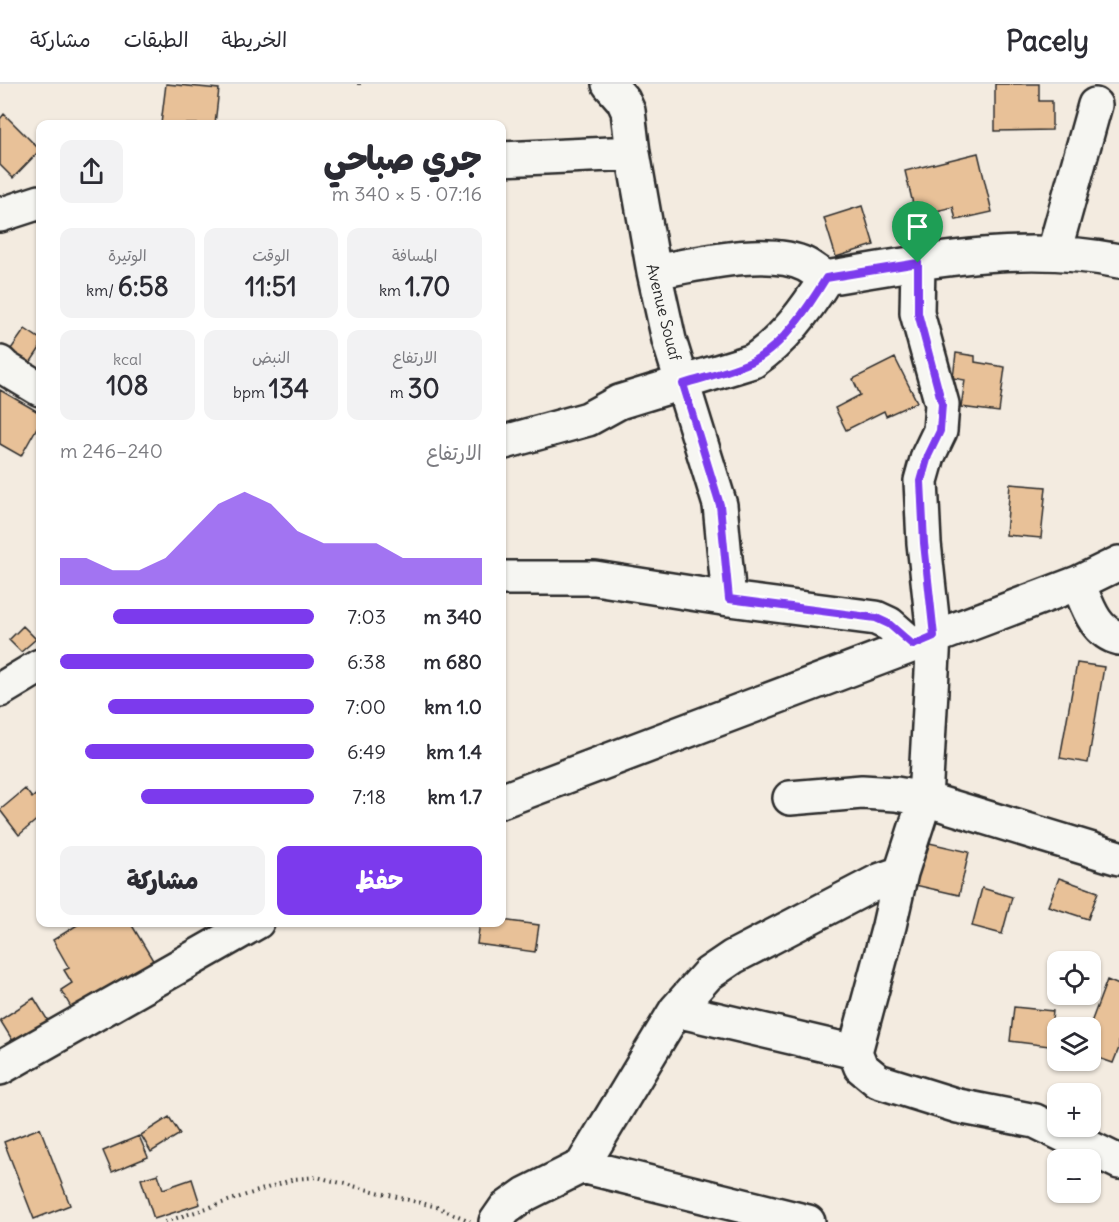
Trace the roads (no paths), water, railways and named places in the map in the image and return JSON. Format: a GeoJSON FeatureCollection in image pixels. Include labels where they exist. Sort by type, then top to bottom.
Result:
{"type":"FeatureCollection","features":[{"type":"Feature","properties":{"kind":"street","name":"Avenue Souaf"},"geometry":{"type":"LineString","coordinates":[[609,84],[623,100],[628,111],[654,272],[669,340],[720,505],[729,599]]}},
{"type":"Feature","properties":{"kind":"street"},"geometry":{"type":"LineString","coordinates":[[1054,252],[1095,105]]}},
{"type":"Feature","properties":{"kind":"street"},"geometry":{"type":"LineString","coordinates":[[506,159],[633,153]]}},
{"type":"Feature","properties":{"kind":"street"},"geometry":{"type":"LineString","coordinates":[[0,215],[36,203]]}},
{"type":"Feature","properties":{"kind":"street"},"geometry":{"type":"LineString","coordinates":[[654,272],[727,259],[776,257],[805,264],[826,278],[918,263],[1017,252],[1071,253],[1119,261]]}},
{"type":"Feature","properties":{"kind":"street"},"geometry":{"type":"LineString","coordinates":[[918,263],[918,313],[942,404],[940,431],[928,456],[921,481],[924,543],[925,799],[901,873],[890,926],[855,1052],[861,1067],[878,1082],[958,1106],[1035,1121],[1119,1162]]}},
{"type":"Feature","properties":{"kind":"street"},"geometry":{"type":"LineString","coordinates":[[506,442],[588,419],[619,402],[753,361],[772,348],[811,303],[826,278]]}},
{"type":"Feature","properties":{"kind":"street"},"geometry":{"type":"LineString","coordinates":[[0,363],[36,387]]}},
{"type":"Feature","properties":{"kind":"street"},"geometry":{"type":"LineString","coordinates":[[506,799],[1078,583],[1119,562]]}},
{"type":"Feature","properties":{"kind":"street"},"geometry":{"type":"LineString","coordinates":[[506,578],[595,578],[729,599],[876,618],[923,641]]}},
{"type":"Feature","properties":{"kind":"street"},"geometry":{"type":"LineString","coordinates":[[1078,583],[1096,623],[1101,629],[1119,638]]}},
{"type":"Feature","properties":{"kind":"street"},"geometry":{"type":"LineString","coordinates":[[0,690],[36,668]]}},
{"type":"Feature","properties":{"kind":"street"},"geometry":{"type":"LineString","coordinates":[[790,798],[862,792],[925,799],[1119,858]]}},
{"type":"Feature","properties":{"kind":"street"},"geometry":{"type":"LineString","coordinates":[[496,1222],[505,1209],[526,1194],[582,1166],[676,1010],[708,974],[733,957],[881,880],[901,873]]}},
{"type":"Feature","properties":{"kind":"street"},"geometry":{"type":"LineString","coordinates":[[0,1068],[248,927]]}},
{"type":"Feature","properties":{"kind":"street"},"geometry":{"type":"LineString","coordinates":[[676,1010],[855,1052]]}},
{"type":"Feature","properties":{"kind":"street"},"geometry":{"type":"LineString","coordinates":[[582,1166],[808,1222]]}}]}
